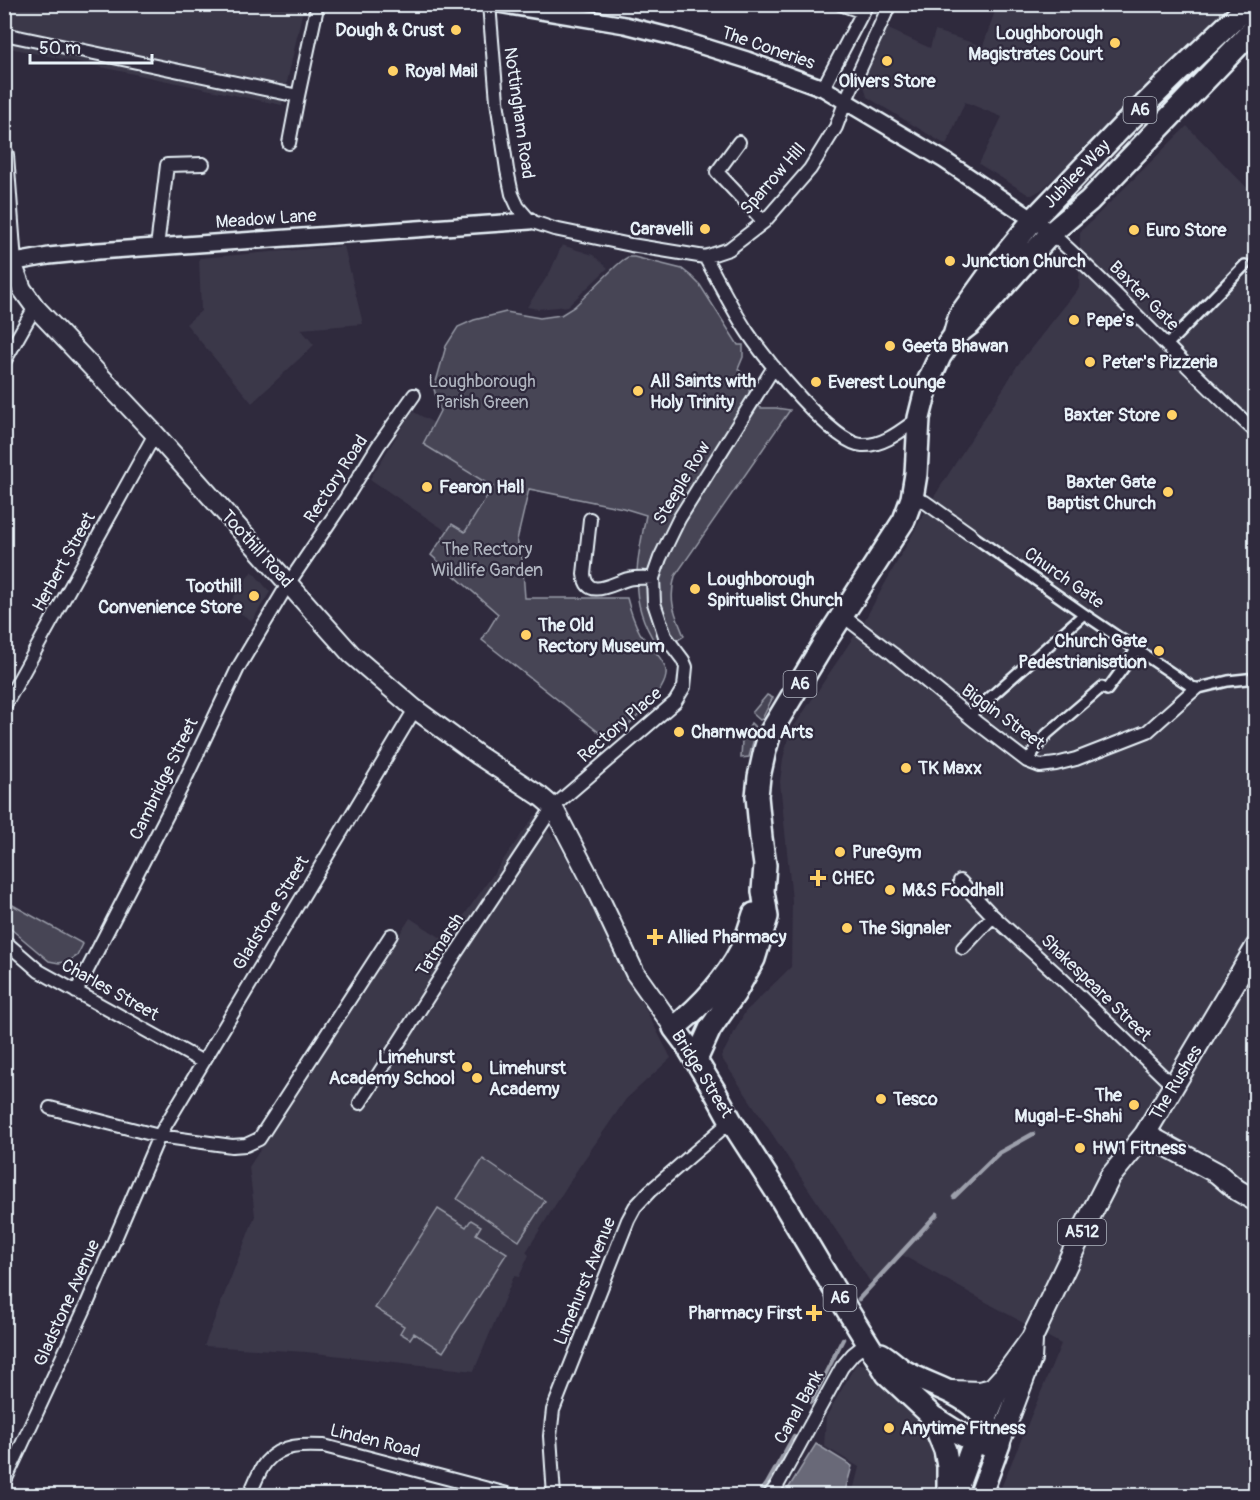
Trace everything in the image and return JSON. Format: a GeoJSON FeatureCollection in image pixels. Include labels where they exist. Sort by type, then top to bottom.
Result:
{"type":"FeatureCollection","features":[{"type":"Feature","properties":{"kind":"highway","name":"Jubilee Way"},"geometry":{"type":"LineString","coordinates":[[1042,226],[1130,119],[1250,4]]}},
{"type":"Feature","properties":{"kind":"highway","name":"Jubilee Way"},"geometry":{"type":"LineString","coordinates":[[1042,226],[1089,201],[1256,27]]}},
{"type":"Feature","properties":{"kind":"highway","name":"A6"},"geometry":{"type":"LineString","coordinates":[[696,1060],[710,1029],[735,993],[754,959],[767,916],[763,891],[765,865],[760,838],[758,796],[759,777],[770,733],[904,520],[912,498],[916,474],[919,418],[928,382],[940,356],[954,336],[970,324],[1042,226]]}},
{"type":"Feature","properties":{"kind":"highway","name":"A6"},"geometry":{"type":"LineString","coordinates":[[674,1028],[695,1011],[724,977],[741,950],[763,891]]}},
{"type":"Feature","properties":{"kind":"highway","name":"Bridge Street"},"geometry":{"type":"LineString","coordinates":[[674,1028],[696,1060],[887,1374],[930,1414],[945,1450],[948,1466],[948,1496]]}},
{"type":"Feature","properties":{"kind":"highway","name":"Bridge Street"},"geometry":{"type":"LineString","coordinates":[[869,1345],[904,1371],[951,1391],[976,1409],[999,1444]]}},
{"type":"Feature","properties":{"kind":"highway","name":"A6"},"geometry":{"type":"LineString","coordinates":[[930,1414],[960,1435],[975,1442],[989,1446],[999,1444]]}},
{"type":"Feature","properties":{"kind":"highway"},"geometry":{"type":"LineString","coordinates":[[954,1496],[985,1421]]}},
{"type":"Feature","properties":{"kind":"highway","name":"The Rushes"},"geometry":{"type":"LineString","coordinates":[[980,1496],[999,1444]]}},
{"type":"Feature","properties":{"kind":"main road","name":"Toothill Road"},"geometry":{"type":"LineString","coordinates":[[4,155],[8,263],[35,307],[155,434],[351,654],[415,709],[547,802]]}},
{"type":"Feature","properties":{"kind":"main road","name":"Bridge Street"},"geometry":{"type":"LineString","coordinates":[[547,802],[593,884],[635,973],[674,1028]]}},
{"type":"Feature","properties":{"kind":"main road","name":"The Rushes"},"geometry":{"type":"LineString","coordinates":[[985,1421],[1004,1376],[1032,1338],[1086,1222],[1110,1178],[1145,1134],[1256,947]]}},
{"type":"Feature","properties":{"kind":"main road"},"geometry":{"type":"LineString","coordinates":[[1145,1134],[1217,1173],[1237,1190],[1256,1201]]}},
{"type":"Feature","properties":{"kind":"main road","name":"The Rushes"},"geometry":{"type":"LineString","coordinates":[[999,1444],[1031,1359],[1032,1338]]}},
{"type":"Feature","properties":{"kind":"main road"},"geometry":{"type":"LineString","coordinates":[[951,1391],[980,1392],[992,1389],[1004,1376]]}},
{"type":"Feature","properties":{"kind":"street","name":"Nottingham Road"},"geometry":{"type":"LineString","coordinates":[[489,4],[497,101],[507,170],[512,194],[518,207],[530,221]]}},
{"type":"Feature","properties":{"kind":"street","name":"The Coneries"},"geometry":{"type":"LineString","coordinates":[[498,4],[625,25],[673,37],[747,60],[823,88],[846,100]]}},
{"type":"Feature","properties":{"kind":"street"},"geometry":{"type":"LineString","coordinates":[[823,88],[865,8],[840,4]]}},
{"type":"Feature","properties":{"kind":"street","name":"Sparrow Hill"},"geometry":{"type":"LineString","coordinates":[[705,257],[729,249],[764,222],[810,169],[836,127],[890,4]]}},
{"type":"Feature","properties":{"kind":"street"},"geometry":{"type":"LineString","coordinates":[[289,143],[316,12]]}},
{"type":"Feature","properties":{"kind":"street"},"geometry":{"type":"LineString","coordinates":[[4,34],[298,96]]}},
{"type":"Feature","properties":{"kind":"street","name":"Baxter Gate"},"geometry":{"type":"LineString","coordinates":[[846,100],[944,160],[1042,226],[1074,254],[1256,432]]}},
{"type":"Feature","properties":{"kind":"street"},"geometry":{"type":"LineString","coordinates":[[739,142],[717,172],[764,222]]}},
{"type":"Feature","properties":{"kind":"street"},"geometry":{"type":"LineString","coordinates":[[157,247],[167,165],[203,164]]}},
{"type":"Feature","properties":{"kind":"street","name":"Meadow Lane"},"geometry":{"type":"LineString","coordinates":[[8,263],[98,250],[530,221]]}},
{"type":"Feature","properties":{"kind":"street"},"geometry":{"type":"LineString","coordinates":[[530,221],[554,229],[705,257],[748,332],[774,367],[821,420],[851,442],[859,446],[878,443],[919,418]]}},
{"type":"Feature","properties":{"kind":"street"},"geometry":{"type":"LineString","coordinates":[[1166,346],[1245,265]]}},
{"type":"Feature","properties":{"kind":"street"},"geometry":{"type":"LineString","coordinates":[[4,362],[35,307]]}},
{"type":"Feature","properties":{"kind":"street","name":"Steeple Row"},"geometry":{"type":"LineString","coordinates":[[663,627],[654,603],[653,578],[660,558],[679,519],[774,367]]}},
{"type":"Feature","properties":{"kind":"street","name":"Rectory Road"},"geometry":{"type":"LineString","coordinates":[[288,584],[414,394]]}},
{"type":"Feature","properties":{"kind":"street","name":"Herbert Street"},"geometry":{"type":"LineString","coordinates":[[4,707],[155,434]]}},
{"type":"Feature","properties":{"kind":"street","name":"Church Gate"},"geometry":{"type":"LineString","coordinates":[[912,498],[925,502],[1195,689]]}},
{"type":"Feature","properties":{"kind":"street"},"geometry":{"type":"LineString","coordinates":[[590,519],[584,573],[585,581],[590,587],[606,588],[627,579],[653,578]]}},
{"type":"Feature","properties":{"kind":"street","name":"Cambridge Street"},"geometry":{"type":"LineString","coordinates":[[76,992],[183,784],[238,668],[288,584]]}},
{"type":"Feature","properties":{"kind":"street"},"geometry":{"type":"LineString","coordinates":[[969,716],[1084,614]]}},
{"type":"Feature","properties":{"kind":"street","name":"Biggin Street"},"geometry":{"type":"LineString","coordinates":[[843,616],[1027,761],[1040,766],[1076,759],[1148,731],[1195,689],[1227,681],[1256,678]]}},
{"type":"Feature","properties":{"kind":"street","name":"Rectory Place"},"geometry":{"type":"LineString","coordinates":[[547,802],[675,702],[684,687],[686,667],[665,636],[663,627]]}},
{"type":"Feature","properties":{"kind":"street"},"geometry":{"type":"LineString","coordinates":[[1027,761],[1047,734],[1102,687],[1107,690],[1137,649]]}},
{"type":"Feature","properties":{"kind":"street","name":"Gladstone Street"},"geometry":{"type":"LineString","coordinates":[[159,1136],[415,709]]}},
{"type":"Feature","properties":{"kind":"street","name":"Tatmarsh"},"geometry":{"type":"LineString","coordinates":[[360,1103],[462,943],[547,802]]}},
{"type":"Feature","properties":{"kind":"street","name":"Shakespeare Street"},"geometry":{"type":"LineString","coordinates":[[960,881],[993,916],[1175,1086]]}},
{"type":"Feature","properties":{"kind":"street"},"geometry":{"type":"LineString","coordinates":[[963,948],[993,916]]}},
{"type":"Feature","properties":{"kind":"street"},"geometry":{"type":"LineString","coordinates":[[50,1108],[159,1136],[232,1146],[246,1145],[259,1139],[391,935]]}},
{"type":"Feature","properties":{"kind":"street"},"geometry":{"type":"LineString","coordinates":[[4,958],[7,944]]}},
{"type":"Feature","properties":{"kind":"street","name":"Charles Street"},"geometry":{"type":"LineString","coordinates":[[7,944],[39,971],[203,1062]]}},
{"type":"Feature","properties":{"kind":"street","name":"Limehurst Avenue"},"geometry":{"type":"LineString","coordinates":[[554,1496],[550,1436],[553,1410],[628,1220],[634,1208],[650,1191],[731,1121]]}},
{"type":"Feature","properties":{"kind":"street","name":"Gladstone Avenue"},"geometry":{"type":"LineString","coordinates":[[4,1483],[87,1304],[159,1136]]}},
{"type":"Feature","properties":{"kind":"street","name":"Canal Bank"},"geometry":{"type":"LineString","coordinates":[[769,1496],[778,1484],[842,1367],[853,1354],[869,1345]]}},
{"type":"Feature","properties":{"kind":"street","name":"Linden Road"},"geometry":{"type":"LineString","coordinates":[[249,1496],[267,1461],[281,1450],[309,1445],[324,1446],[515,1496]]}},
{"type":"Feature","properties":{"kind":"shaded area"},"geometry":{"type":"Polygon","coordinates":[[[5,5],[304,5],[282,105],[5,47],[5,5]]]}},
{"type":"Feature","properties":{"kind":"shaded area"},"geometry":{"type":"Polygon","coordinates":[[[997,5],[1238,5],[1041,190],[1029,195],[979,164],[1002,117],[965,102],[946,145],[867,97],[864,86],[867,70],[884,27],[930,48],[935,31],[983,46],[997,5]]]}},
{"type":"Feature","properties":{"kind":"shaded area"},"geometry":{"type":"Polygon","coordinates":[[[1187,126],[1255,196],[1255,1495],[998,1495],[1061,1344],[902,1255],[873,1286],[721,1057],[745,1012],[791,967],[792,901],[780,782],[789,734],[864,621],[930,503],[1017,366],[1079,288],[1080,232],[1187,126]]]}},
{"type":"Feature","properties":{"kind":"shaded area"},"geometry":{"type":"Polygon","coordinates":[[[562,245],[593,255],[608,268],[568,306],[538,309],[527,307],[550,272],[562,245]]]}},
{"type":"Feature","properties":{"kind":"shaded area"},"geometry":{"type":"Polygon","coordinates":[[[344,246],[363,324],[301,329],[314,345],[252,403],[186,324],[201,311],[199,258],[344,246]]]}},
{"type":"Feature","properties":{"kind":"shaded area"},"geometry":{"type":"Polygon","coordinates":[[[412,411],[434,423],[424,444],[494,487],[465,533],[452,522],[446,531],[370,479],[412,411]]]}},
{"type":"Feature","properties":{"kind":"shaded area"},"geometry":{"type":"Polygon","coordinates":[[[252,571],[270,592],[252,621],[228,605],[252,571]]]}},
{"type":"Feature","properties":{"kind":"shaded area","name":"Limehurst Academy"},"geometry":{"type":"Polygon","coordinates":[[[535,815],[559,844],[671,1058],[626,1099],[577,1170],[526,1252],[529,1255],[519,1277],[514,1276],[474,1371],[306,1352],[204,1346],[255,1216],[249,1167],[410,918],[446,941],[535,815]]]}},
{"type":"Feature","properties":{"kind":"shaded area"},"geometry":{"type":"Polygon","coordinates":[[[856,1364],[875,1365],[932,1429],[941,1455],[941,1495],[852,1495],[859,1467],[824,1446],[826,1417],[856,1364]]]}},
{"type":"Feature","properties":{"kind":"green space"},"geometry":{"type":"Polygon","coordinates":[[[628,257],[682,269],[691,276],[700,285],[738,345],[743,345],[743,357],[738,369],[748,382],[749,399],[761,408],[790,410],[675,576],[672,600],[684,636],[661,651],[642,617],[638,601],[637,569],[646,515],[623,508],[529,489],[517,540],[522,558],[525,598],[627,598],[640,633],[665,666],[665,680],[654,699],[610,741],[482,640],[498,614],[431,555],[452,524],[465,532],[493,487],[423,444],[440,411],[434,389],[446,346],[458,327],[474,320],[506,312],[540,318],[561,315],[574,307],[628,257]]]}},
{"type":"Feature","properties":{"kind":"green space"},"geometry":{"type":"Polygon","coordinates":[[[767,695],[773,698],[760,720],[752,713],[767,695]]]}},
{"type":"Feature","properties":{"kind":"green space"},"geometry":{"type":"Polygon","coordinates":[[[751,723],[759,731],[749,757],[741,758],[742,740],[751,723]]]}},
{"type":"Feature","properties":{"kind":"green space"},"geometry":{"type":"Polygon","coordinates":[[[9,903],[83,944],[77,956],[59,963],[49,961],[5,924],[5,911],[9,903]]]}},
{"type":"Feature","properties":{"kind":"green space"},"geometry":{"type":"Polygon","coordinates":[[[483,1159],[545,1201],[519,1241],[457,1199],[483,1159]]]}},
{"type":"Feature","properties":{"kind":"green space"},"geometry":{"type":"Polygon","coordinates":[[[438,1209],[466,1227],[471,1220],[481,1226],[476,1234],[507,1253],[443,1352],[414,1333],[410,1339],[400,1333],[404,1326],[375,1308],[438,1209]]]}},
{"type":"Feature","properties":{"kind":"water"},"geometry":{"type":"Polygon","coordinates":[[[816,1444],[852,1466],[844,1495],[784,1495],[816,1444]]]}},
{"type":"Feature","properties":{"kind":"waterway"},"geometry":{"type":"LineString","coordinates":[[954,1197],[999,1153],[1033,1134]]}},
{"type":"Feature","properties":{"kind":"waterway"},"geometry":{"type":"LineString","coordinates":[[859,1299],[937,1214]]}},
{"type":"Feature","properties":{"kind":"waterway"},"geometry":{"type":"LineString","coordinates":[[811,1402],[843,1339]]}},
{"type":"Feature","properties":{"kind":"waterway"},"geometry":{"type":"LineString","coordinates":[[758,1496],[794,1436]]}},
{"type":"Feature","properties":{"kind":"tunnel"},"geometry":{"type":"LineString","coordinates":[[1245,265],[1256,254]]}},
{"type":"Feature","properties":{"kind":"place","name":"Dough & Crust"},"geometry":{"type":"Point","coordinates":[456,30]}},
{"type":"Feature","properties":{"kind":"place","name":"Loughborough Magistrates Court"},"geometry":{"type":"Point","coordinates":[1115,43]}},
{"type":"Feature","properties":{"kind":"place","name":"Olivers Store"},"geometry":{"type":"Point","coordinates":[887,61]}},
{"type":"Feature","properties":{"kind":"place","name":"Royal Mail"},"geometry":{"type":"Point","coordinates":[393,71]}},
{"type":"Feature","properties":{"kind":"place","name":"Caravelli"},"geometry":{"type":"Point","coordinates":[705,229]}},
{"type":"Feature","properties":{"kind":"place","name":"Euro Store"},"geometry":{"type":"Point","coordinates":[1134,230]}},
{"type":"Feature","properties":{"kind":"place","name":"Junction Church"},"geometry":{"type":"Point","coordinates":[950,261]}},
{"type":"Feature","properties":{"kind":"place","name":"Pepe's"},"geometry":{"type":"Point","coordinates":[1074,320]}},
{"type":"Feature","properties":{"kind":"place","name":"Geeta Bhawan"},"geometry":{"type":"Point","coordinates":[890,346]}},
{"type":"Feature","properties":{"kind":"place","name":"Peter's Pizzeria"},"geometry":{"type":"Point","coordinates":[1090,362]}},
{"type":"Feature","properties":{"kind":"place","name":"Everest Lounge"},"geometry":{"type":"Point","coordinates":[816,382]}},
{"type":"Feature","properties":{"kind":"place","name":"All Saints with Holy Trinity"},"geometry":{"type":"Point","coordinates":[638,391]}},
{"type":"Feature","properties":{"kind":"place","name":"Baxter Store"},"geometry":{"type":"Point","coordinates":[1172,415]}},
{"type":"Feature","properties":{"kind":"place","name":"Fearon Hall"},"geometry":{"type":"Point","coordinates":[427,487]}},
{"type":"Feature","properties":{"kind":"place","name":"Baxter Gate Baptist Church"},"geometry":{"type":"Point","coordinates":[1168,492]}},
{"type":"Feature","properties":{"kind":"place","name":"Loughborough Spiritualist Church"},"geometry":{"type":"Point","coordinates":[695,589]}},
{"type":"Feature","properties":{"kind":"place","name":"Toothill Convenience Store"},"geometry":{"type":"Point","coordinates":[254,596]}},
{"type":"Feature","properties":{"kind":"place","name":"The Old Rectory Museum"},"geometry":{"type":"Point","coordinates":[526,635]}},
{"type":"Feature","properties":{"kind":"place","name":"Church Gate Pedestrianisation"},"geometry":{"type":"Point","coordinates":[1159,651]}},
{"type":"Feature","properties":{"kind":"place","name":"Charnwood Arts"},"geometry":{"type":"Point","coordinates":[679,732]}},
{"type":"Feature","properties":{"kind":"place","name":"TK Maxx"},"geometry":{"type":"Point","coordinates":[906,768]}},
{"type":"Feature","properties":{"kind":"place","name":"PureGym"},"geometry":{"type":"Point","coordinates":[840,852]}},
{"type":"Feature","properties":{"kind":"place","name":"CHEC"},"geometry":{"type":"Point","coordinates":[818,878]}},
{"type":"Feature","properties":{"kind":"place","name":"M&S Foodhall"},"geometry":{"type":"Point","coordinates":[890,890]}},
{"type":"Feature","properties":{"kind":"place","name":"The Signaler"},"geometry":{"type":"Point","coordinates":[847,928]}},
{"type":"Feature","properties":{"kind":"place","name":"Allied Pharmacy"},"geometry":{"type":"Point","coordinates":[655,937]}},
{"type":"Feature","properties":{"kind":"place","name":"Limehurst Academy School"},"geometry":{"type":"Point","coordinates":[467,1067]}},
{"type":"Feature","properties":{"kind":"place","name":"Limehurst Academy"},"geometry":{"type":"Point","coordinates":[477,1078]}},
{"type":"Feature","properties":{"kind":"place","name":"Tesco"},"geometry":{"type":"Point","coordinates":[881,1099]}},
{"type":"Feature","properties":{"kind":"place","name":"The Mugal-E-Shahi"},"geometry":{"type":"Point","coordinates":[1134,1105]}},
{"type":"Feature","properties":{"kind":"place","name":"HW1 Fitness"},"geometry":{"type":"Point","coordinates":[1080,1148]}},
{"type":"Feature","properties":{"kind":"place","name":"Pharmacy First"},"geometry":{"type":"Point","coordinates":[814,1313]}},
{"type":"Feature","properties":{"kind":"place","name":"Anytime Fitness"},"geometry":{"type":"Point","coordinates":[889,1428]}},
{"type":"Feature","properties":{"kind":"park label","name":"Loughborough Parish Green"},"geometry":{"type":"Point","coordinates":[482,391]}},
{"type":"Feature","properties":{"kind":"park label","name":"The Rectory Wildlife Garden"},"geometry":{"type":"Point","coordinates":[487,559]}}]}
